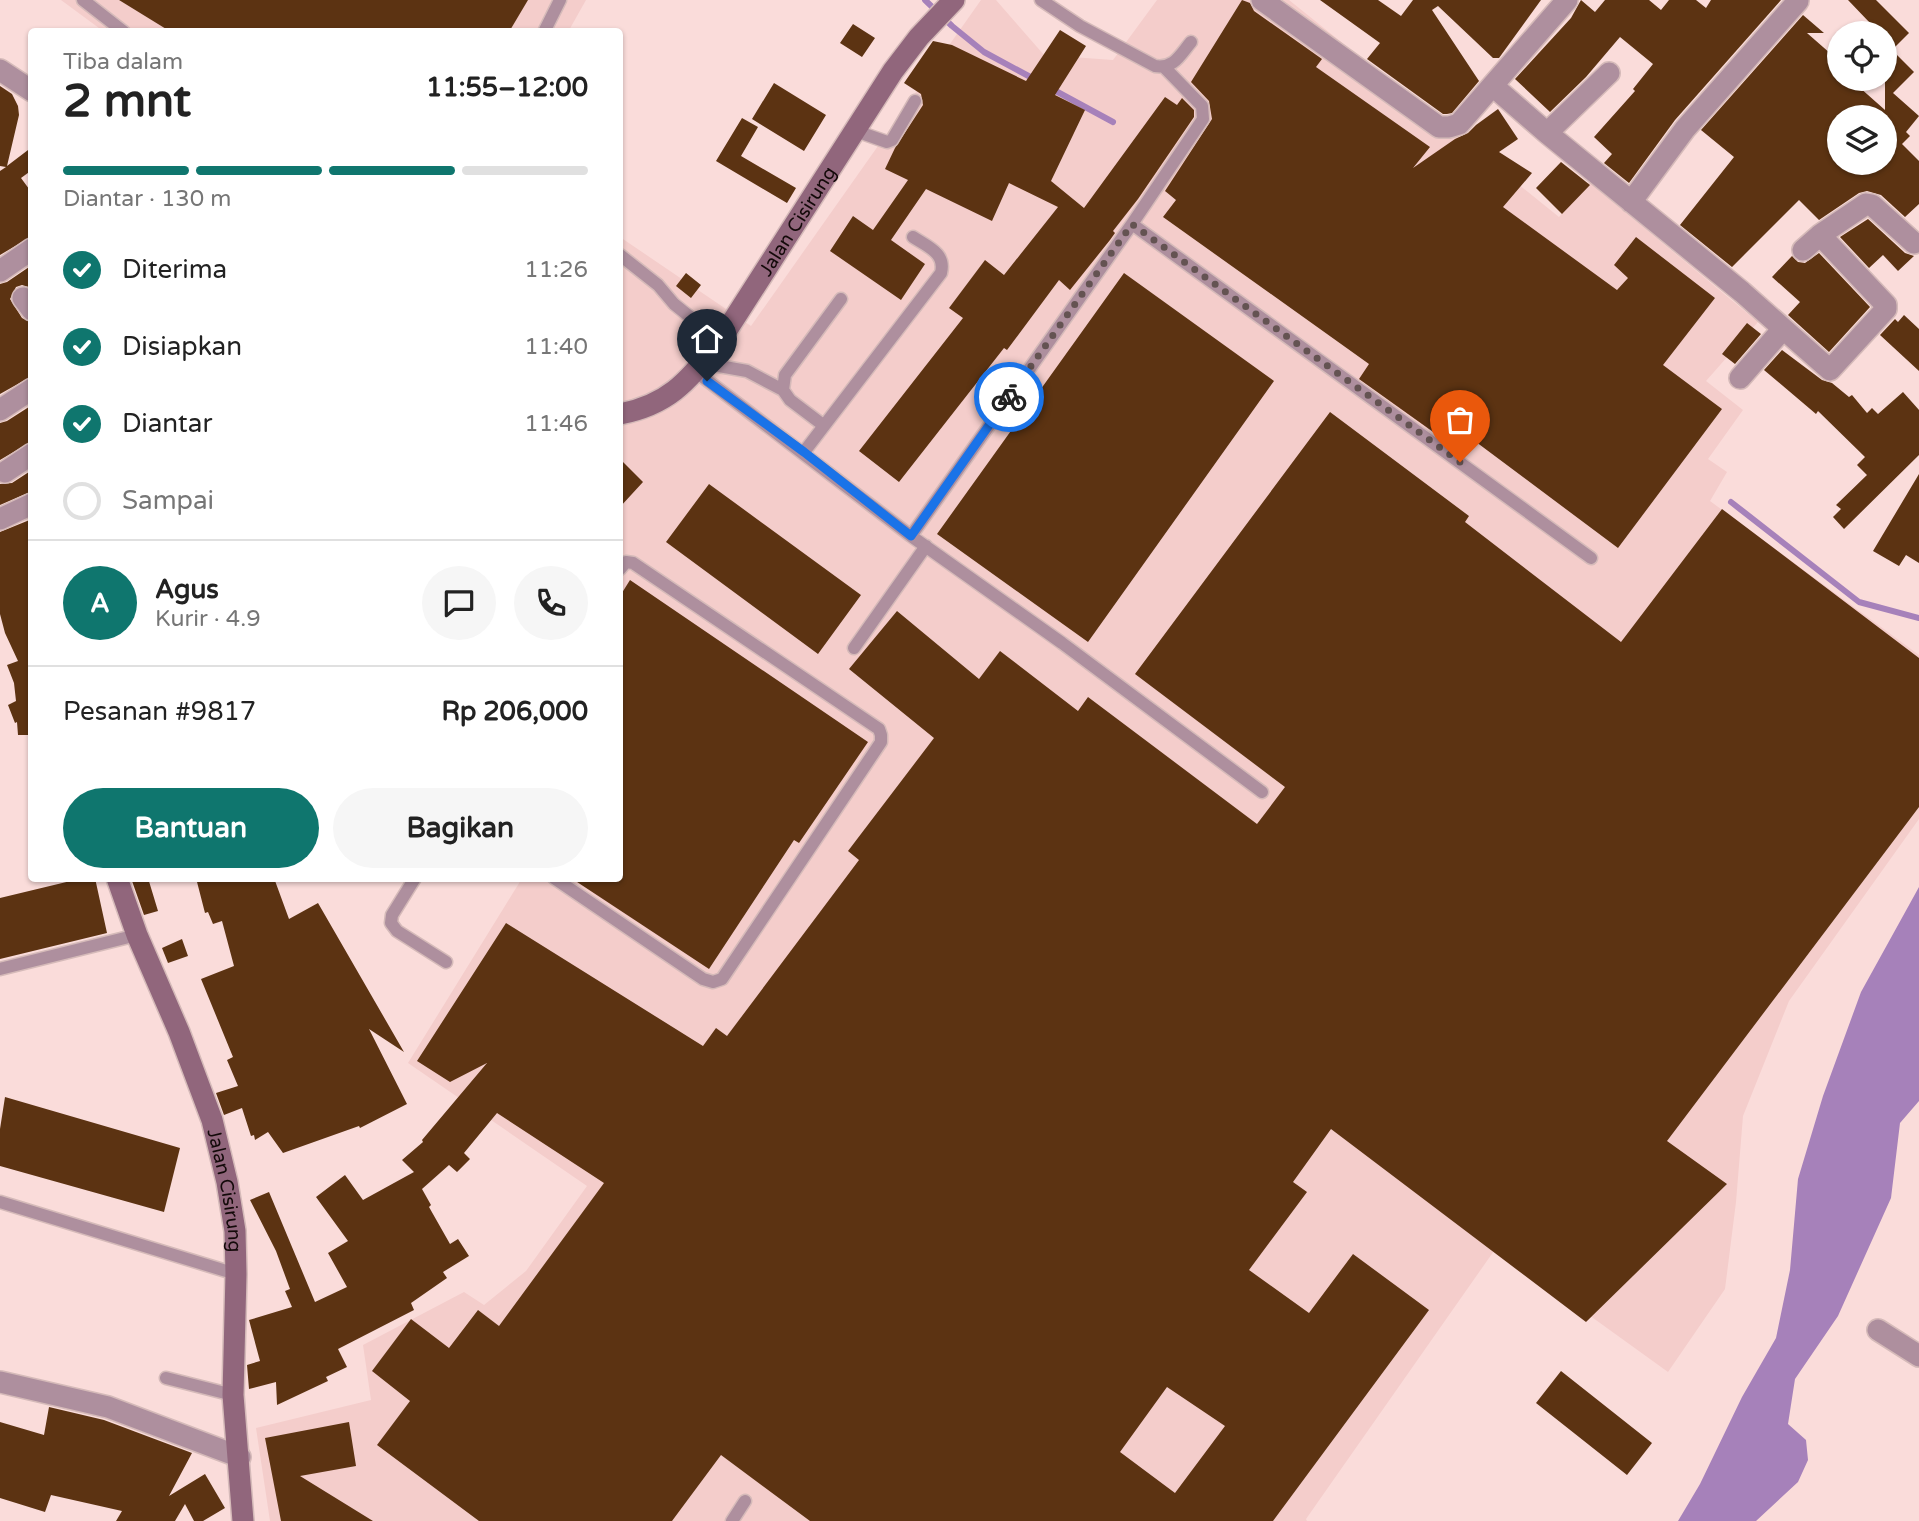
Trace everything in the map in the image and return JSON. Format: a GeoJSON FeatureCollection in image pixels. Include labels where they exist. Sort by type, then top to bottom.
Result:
{"type":"FeatureCollection","features":[{"type":"Feature","properties":{"kind":"main road","name":"Jalan Cisirung"},"geometry":{"type":"LineString","coordinates":[[623,413],[649,407],[666,399],[699,367],[720,341],[893,71],[945,10]]}},
{"type":"Feature","properties":{"kind":"main road","name":"Jalan Cisirung"},"geometry":{"type":"LineString","coordinates":[[118,882],[212,1120],[235,1231],[233,1395],[243,1521]]}},
{"type":"Feature","properties":{"kind":"street"},"geometry":{"type":"LineString","coordinates":[[1262,0],[1439,127],[1449,128],[1459,124],[1567,0]]}},
{"type":"Feature","properties":{"kind":"street"},"geometry":{"type":"LineString","coordinates":[[1630,202],[1685,129],[1798,1]]}},
{"type":"Feature","properties":{"kind":"street"},"geometry":{"type":"LineString","coordinates":[[0,70],[28,88]]}},
{"type":"Feature","properties":{"kind":"street"},"geometry":{"type":"LineString","coordinates":[[1547,134],[1609,73]]}},
{"type":"Feature","properties":{"kind":"street"},"geometry":{"type":"LineString","coordinates":[[1493,86],[1547,134],[1732,284],[1830,370],[1886,310],[1886,304],[1820,235]]}},
{"type":"Feature","properties":{"kind":"street"},"geometry":{"type":"LineString","coordinates":[[1802,250],[1866,204],[1872,205],[1914,243]]}},
{"type":"Feature","properties":{"kind":"street"},"geometry":{"type":"LineString","coordinates":[[0,271],[28,251]]}},
{"type":"Feature","properties":{"kind":"street"},"geometry":{"type":"LineString","coordinates":[[1740,378],[1782,330]]}},
{"type":"Feature","properties":{"kind":"street"},"geometry":{"type":"LineString","coordinates":[[0,410],[28,392]]}},
{"type":"Feature","properties":{"kind":"street"},"geometry":{"type":"LineString","coordinates":[[5,472],[28,457]]}},
{"type":"Feature","properties":{"kind":"street"},"geometry":{"type":"LineString","coordinates":[[0,519],[28,506]]}},
{"type":"Feature","properties":{"kind":"street"},"geometry":{"type":"LineString","coordinates":[[1878,1329],[1919,1356]]}},
{"type":"Feature","properties":{"kind":"street"},"geometry":{"type":"LineString","coordinates":[[0,1382],[108,1407],[240,1457]]}},
{"type":"Feature","properties":{"kind":"lane"},"geometry":{"type":"LineString","coordinates":[[83,0],[119,28]]}},
{"type":"Feature","properties":{"kind":"lane"},"geometry":{"type":"LineString","coordinates":[[546,28],[560,0]]}},
{"type":"Feature","properties":{"kind":"lane"},"geometry":{"type":"LineString","coordinates":[[911,536],[1203,119],[1202,106],[1165,68],[1155,66],[1080,26],[1041,0]]}},
{"type":"Feature","properties":{"kind":"lane"},"geometry":{"type":"LineString","coordinates":[[1165,68],[1174,64],[1191,42]]}},
{"type":"Feature","properties":{"kind":"lane"},"geometry":{"type":"LineString","coordinates":[[856,131],[887,142],[892,140],[915,101]]}},
{"type":"Feature","properties":{"kind":"lane"},"geometry":{"type":"LineString","coordinates":[[1132,224],[1591,558]]}},
{"type":"Feature","properties":{"kind":"lane"},"geometry":{"type":"LineString","coordinates":[[804,452],[941,273],[943,264],[940,255],[913,237]]}},
{"type":"Feature","properties":{"kind":"lane"},"geometry":{"type":"LineString","coordinates":[[623,257],[720,341]]}},
{"type":"Feature","properties":{"kind":"lane"},"geometry":{"type":"LineString","coordinates":[[783,390],[785,375],[841,299]]}},
{"type":"Feature","properties":{"kind":"lane"},"geometry":{"type":"LineString","coordinates":[[699,367],[747,371],[783,390],[790,400],[823,425]]}},
{"type":"Feature","properties":{"kind":"lane"},"geometry":{"type":"LineString","coordinates":[[699,367],[911,536],[1062,643],[1262,792]]}},
{"type":"Feature","properties":{"kind":"lane"},"geometry":{"type":"LineString","coordinates":[[854,648],[926,547]]}},
{"type":"Feature","properties":{"kind":"lane"},"geometry":{"type":"LineString","coordinates":[[560,882],[704,979],[713,982],[722,979],[881,742],[879,729],[633,563],[626,562],[623,566]]}},
{"type":"Feature","properties":{"kind":"lane"},"geometry":{"type":"LineString","coordinates":[[413,882],[392,915],[391,923],[397,931],[446,962]]}},
{"type":"Feature","properties":{"kind":"lane"},"geometry":{"type":"LineString","coordinates":[[0,969],[137,935]]}},
{"type":"Feature","properties":{"kind":"lane"},"geometry":{"type":"LineString","coordinates":[[0,1202],[236,1274]]}},
{"type":"Feature","properties":{"kind":"lane"},"geometry":{"type":"LineString","coordinates":[[166,1378],[233,1395]]}},
{"type":"Feature","properties":{"kind":"lane"},"geometry":{"type":"LineString","coordinates":[[732,1521],[745,1501]]}},
{"type":"Feature","properties":{"kind":"shaded area"},"geometry":{"type":"Polygon","coordinates":[[[61,0],[586,0],[570,28],[99,28],[61,0]]]}},
{"type":"Feature","properties":{"kind":"shaded area"},"geometry":{"type":"Polygon","coordinates":[[[981,0],[996,0],[1044,55],[1113,60],[1157,0],[1289,0],[1559,217],[1589,182],[1758,322],[1706,381],[1743,410],[1708,459],[1727,472],[1710,501],[1919,655],[1919,819],[1789,1001],[1743,1116],[1725,1289],[1668,1372],[1496,1248],[1307,1521],[270,1521],[256,1428],[371,1400],[363,1345],[464,1292],[484,1305],[526,1271],[587,1186],[408,1063],[520,882],[623,882],[623,239],[751,326],[981,0]]]}},
{"type":"Feature","properties":{"kind":"shaded area"},"geometry":{"type":"Polygon","coordinates":[[[1919,887],[1919,1101],[1900,1123],[1891,1198],[1838,1316],[1795,1379],[1788,1424],[1806,1440],[1808,1460],[1798,1482],[1756,1521],[1678,1521],[1700,1484],[1742,1397],[1776,1338],[1790,1270],[1798,1179],[1823,1096],[1861,992],[1919,887]]]}},
{"type":"Feature","properties":{"kind":"building"},"geometry":{"type":"Polygon","coordinates":[[[119,0],[528,0],[511,28],[164,28],[119,0]]]}},
{"type":"Feature","properties":{"kind":"building"},"geometry":{"type":"Polygon","coordinates":[[[1242,0],[1250,3],[1254,11],[1322,59],[1316,67],[1430,147],[1413,168],[1468,133],[1498,109],[1518,139],[1499,152],[1532,173],[1503,207],[1617,290],[1628,278],[1614,265],[1636,237],[1715,298],[1663,365],[1722,409],[1618,548],[1460,430],[1450,444],[1359,379],[1369,364],[1163,217],[1176,200],[1165,191],[1212,119],[1209,101],[1191,82],[1242,0]]]}},
{"type":"Feature","properties":{"kind":"building"},"geometry":{"type":"Polygon","coordinates":[[[1320,0],[1378,0],[1401,16],[1413,0],[1541,0],[1499,58],[1493,58],[1438,6],[1432,10],[1479,81],[1452,113],[1443,114],[1367,59],[1380,43],[1320,0]]]}},
{"type":"Feature","properties":{"kind":"building"},"geometry":{"type":"Polygon","coordinates":[[[1581,0],[1595,12],[1605,0],[1649,0],[1661,10],[1669,0],[1696,0],[1706,8],[1711,0],[1781,0],[1675,120],[1629,183],[1604,163],[1612,154],[1594,137],[1635,91],[1633,89],[1653,64],[1620,37],[1586,77],[1550,112],[1515,79],[1571,18],[1581,0]]]}},
{"type":"Feature","properties":{"kind":"building"},"geometry":{"type":"Polygon","coordinates":[[[1848,0],[1876,0],[1897,21],[1868,21],[1848,0]]]}},
{"type":"Feature","properties":{"kind":"building"},"geometry":{"type":"Polygon","coordinates":[[[1803,15],[1824,33],[1807,33],[1827,50],[1827,91],[1864,91],[1879,105],[1827,105],[1827,175],[1897,175],[1897,105],[1885,105],[1885,91],[1895,91],[1893,93],[1919,116],[1906,132],[1910,136],[1902,144],[1919,161],[1919,204],[1905,217],[1881,195],[1867,191],[1859,193],[1819,220],[1799,200],[1732,267],[1680,225],[1734,157],[1701,130],[1803,15]]]}},
{"type":"Feature","properties":{"kind":"building"},"geometry":{"type":"Polygon","coordinates":[[[1897,21],[1909,33],[1897,45],[1897,21]]]}},
{"type":"Feature","properties":{"kind":"building"},"geometry":{"type":"Polygon","coordinates":[[[853,24],[875,38],[862,57],[840,43],[853,24]]]}},
{"type":"Feature","properties":{"kind":"building"},"geometry":{"type":"Polygon","coordinates":[[[1060,30],[1086,46],[1055,95],[1085,110],[1051,181],[1084,208],[1165,97],[1177,105],[1182,98],[1194,110],[1194,117],[1113,231],[1115,233],[1110,240],[1070,290],[1059,280],[1007,350],[1004,348],[899,482],[859,451],[963,318],[949,308],[985,260],[1004,275],[1058,207],[1009,183],[992,221],[926,189],[891,240],[925,264],[901,300],[830,251],[853,216],[873,230],[908,180],[885,169],[895,148],[923,105],[921,94],[904,83],[933,41],[952,45],[1026,81],[1060,30]]]}},
{"type":"Feature","properties":{"kind":"building"},"geometry":{"type":"Polygon","coordinates":[[[1897,55],[1914,72],[1897,89],[1897,55]]]}},
{"type":"Feature","properties":{"kind":"building"},"geometry":{"type":"Polygon","coordinates":[[[774,83],[826,115],[804,151],[752,119],[774,83]]]}},
{"type":"Feature","properties":{"kind":"building"},"geometry":{"type":"Polygon","coordinates":[[[0,86],[12,94],[19,115],[7,166],[28,150],[28,173],[21,178],[28,188],[28,238],[0,255],[0,171],[6,167],[0,166],[0,86]]]}},
{"type":"Feature","properties":{"kind":"building"},"geometry":{"type":"Polygon","coordinates":[[[742,118],[758,127],[741,156],[796,188],[787,203],[716,161],[742,118]]]}},
{"type":"Feature","properties":{"kind":"building"},"geometry":{"type":"Polygon","coordinates":[[[1561,162],[1590,185],[1562,214],[1536,188],[1561,162]]]}},
{"type":"Feature","properties":{"kind":"building"},"geometry":{"type":"Polygon","coordinates":[[[1868,219],[1905,253],[1914,256],[1898,271],[1883,255],[1869,268],[1840,237],[1868,219]]]}},
{"type":"Feature","properties":{"kind":"building"},"geometry":{"type":"Polygon","coordinates":[[[1819,253],[1870,307],[1829,352],[1788,315],[1800,302],[1772,277],[1792,256],[1798,262],[1805,263],[1819,253]]]}},
{"type":"Feature","properties":{"kind":"building"},"geometry":{"type":"Polygon","coordinates":[[[28,268],[28,287],[16,287],[10,299],[22,318],[28,321],[28,378],[0,394],[0,284],[28,268]]]}},
{"type":"Feature","properties":{"kind":"building"},"geometry":{"type":"Polygon","coordinates":[[[686,273],[701,285],[691,298],[676,286],[686,273]]]}},
{"type":"Feature","properties":{"kind":"building"},"geometry":{"type":"Polygon","coordinates":[[[1124,273],[1274,381],[1088,642],[937,534],[1124,273]]]}},
{"type":"Feature","properties":{"kind":"building"},"geometry":{"type":"Polygon","coordinates":[[[1904,315],[1919,329],[1919,371],[1880,335],[1895,319],[1898,322],[1904,315]]]}},
{"type":"Feature","properties":{"kind":"building"},"geometry":{"type":"Polygon","coordinates":[[[1747,323],[1761,334],[1735,364],[1722,354],[1747,323]]]}},
{"type":"Feature","properties":{"kind":"building"},"geometry":{"type":"Polygon","coordinates":[[[1782,350],[1822,380],[1832,383],[1849,397],[1852,395],[1867,413],[1872,408],[1878,414],[1903,392],[1919,410],[1919,455],[1844,529],[1833,517],[1841,509],[1836,505],[1867,475],[1857,465],[1865,457],[1818,411],[1816,414],[1764,370],[1782,350]]]}},
{"type":"Feature","properties":{"kind":"building"},"geometry":{"type":"Polygon","coordinates":[[[28,408],[28,443],[0,460],[0,423],[28,408]]]}},
{"type":"Feature","properties":{"kind":"building"},"geometry":{"type":"Polygon","coordinates":[[[1330,412],[1469,516],[1465,522],[1621,642],[1722,509],[1919,658],[1919,807],[1667,1141],[1727,1184],[1586,1322],[1331,1129],[1293,1182],[1307,1192],[1249,1270],[1309,1313],[1353,1254],[1429,1310],[1273,1521],[810,1521],[721,1455],[672,1521],[479,1521],[377,1445],[410,1401],[372,1371],[411,1319],[449,1348],[478,1310],[499,1326],[604,1183],[497,1113],[464,1153],[470,1159],[457,1172],[449,1165],[422,1189],[450,1244],[458,1239],[469,1256],[443,1272],[447,1278],[411,1303],[414,1310],[338,1349],[347,1367],[326,1377],[328,1381],[277,1405],[276,1382],[249,1389],[247,1365],[260,1361],[249,1320],[292,1307],[285,1291],[290,1289],[276,1251],[250,1200],[269,1192],[315,1302],[347,1287],[328,1253],[348,1241],[316,1197],[345,1175],[363,1200],[414,1172],[402,1160],[423,1142],[487,1063],[450,1082],[417,1061],[506,923],[703,1046],[716,1028],[727,1036],[859,860],[848,851],[934,738],[849,669],[897,611],[979,679],[1000,651],[1078,711],[1088,697],[1257,824],[1285,787],[1135,674],[1330,412]],[[1167,1387],[1120,1452],[1175,1493],[1225,1426],[1167,1387]]]}},
{"type":"Feature","properties":{"kind":"building"},"geometry":{"type":"Polygon","coordinates":[[[623,462],[643,482],[623,504],[623,462]]]}},
{"type":"Feature","properties":{"kind":"building"},"geometry":{"type":"Polygon","coordinates":[[[28,473],[28,493],[0,505],[0,484],[12,483],[28,473]]]}},
{"type":"Feature","properties":{"kind":"building"},"geometry":{"type":"Polygon","coordinates":[[[1919,474],[1919,563],[1906,555],[1899,566],[1873,551],[1919,474]]]}},
{"type":"Feature","properties":{"kind":"building"},"geometry":{"type":"Polygon","coordinates":[[[709,484],[861,595],[818,654],[666,542],[709,484]]]}},
{"type":"Feature","properties":{"kind":"building"},"geometry":{"type":"Polygon","coordinates":[[[28,521],[28,735],[18,735],[17,722],[15,723],[8,705],[16,701],[14,683],[7,665],[18,661],[5,633],[0,614],[0,532],[28,521]]]}},
{"type":"Feature","properties":{"kind":"building"},"geometry":{"type":"Polygon","coordinates":[[[630,580],[868,742],[799,843],[794,840],[709,969],[577,882],[623,882],[623,591],[630,580]]]}},
{"type":"Feature","properties":{"kind":"building"},"geometry":{"type":"Polygon","coordinates":[[[66,882],[96,882],[107,933],[0,959],[0,898],[66,882]]]}},
{"type":"Feature","properties":{"kind":"building"},"geometry":{"type":"Polygon","coordinates":[[[132,882],[149,882],[158,911],[144,915],[132,882]]]}},
{"type":"Feature","properties":{"kind":"building"},"geometry":{"type":"Polygon","coordinates":[[[197,882],[275,882],[289,919],[318,903],[404,1052],[369,1029],[407,1104],[360,1128],[359,1126],[283,1153],[268,1132],[255,1140],[254,1135],[251,1136],[242,1108],[224,1115],[216,1093],[238,1086],[227,1060],[233,1057],[201,979],[234,966],[222,921],[213,924],[208,912],[205,913],[197,882]]]}},
{"type":"Feature","properties":{"kind":"building"},"geometry":{"type":"Polygon","coordinates":[[[182,939],[188,956],[168,963],[162,948],[182,939]]]}},
{"type":"Feature","properties":{"kind":"building"},"geometry":{"type":"Polygon","coordinates":[[[5,1097],[180,1148],[164,1212],[0,1166],[0,1129],[5,1097]]]}},
{"type":"Feature","properties":{"kind":"building"},"geometry":{"type":"Polygon","coordinates":[[[1561,1371],[1652,1443],[1627,1475],[1536,1403],[1561,1371]]]}},
{"type":"Feature","properties":{"kind":"building"},"geometry":{"type":"Polygon","coordinates":[[[49,1407],[104,1420],[192,1453],[169,1496],[205,1474],[225,1508],[203,1521],[194,1521],[185,1504],[175,1521],[116,1521],[122,1511],[51,1495],[45,1512],[0,1498],[0,1422],[44,1435],[49,1407]]]}},
{"type":"Feature","properties":{"kind":"building"},"geometry":{"type":"Polygon","coordinates":[[[349,1422],[356,1466],[300,1476],[373,1521],[281,1521],[265,1438],[349,1422]]]}},
{"type":"Feature","properties":{"kind":"waterway"},"geometry":{"type":"LineString","coordinates":[[925,0],[984,52],[1036,80]]}},
{"type":"Feature","properties":{"kind":"waterway"},"geometry":{"type":"LineString","coordinates":[[1052,89],[1113,122]]}},
{"type":"Feature","properties":{"kind":"waterway"},"geometry":{"type":"LineString","coordinates":[[1731,502],[1859,602],[1919,618]]}},
{"type":"Feature","properties":{"kind":"way so far"},"geometry":{"type":"LineString","coordinates":[[1009,397],[1132,224],[1460,462]]}},
{"type":"Feature","properties":{"kind":"route"},"geometry":{"type":"LineString","coordinates":[[707,381],[804,452],[911,536],[1009,397]]}}]}
